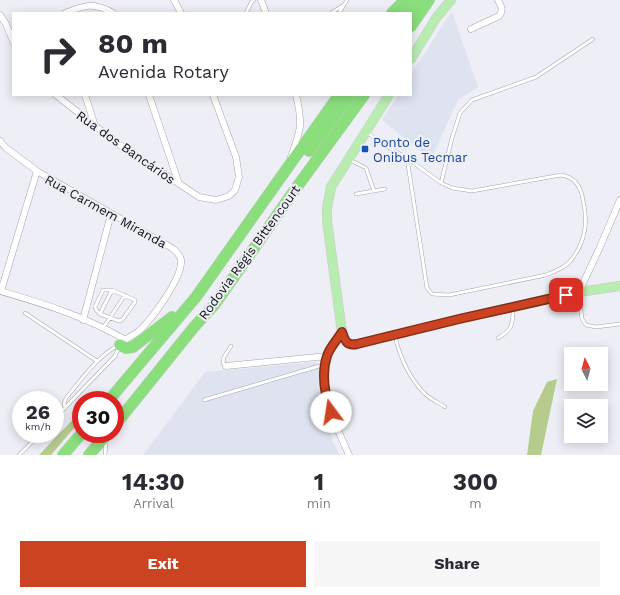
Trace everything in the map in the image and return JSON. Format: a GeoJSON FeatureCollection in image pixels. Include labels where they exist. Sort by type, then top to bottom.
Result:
{"type":"FeatureCollection","features":[{"type":"Feature","properties":{"kind":"highway"},"geometry":{"type":"LineString","coordinates":[[409,12],[417,0]]}},
{"type":"Feature","properties":{"kind":"highway"},"geometry":{"type":"LineString","coordinates":[[412,25],[429,0]]}},
{"type":"Feature","properties":{"kind":"highway"},"geometry":{"type":"LineString","coordinates":[[393,12],[405,1]]}},
{"type":"Feature","properties":{"kind":"highway"},"geometry":{"type":"LineString","coordinates":[[397,12],[405,1]]}},
{"type":"Feature","properties":{"kind":"highway"},"geometry":{"type":"LineString","coordinates":[[279,181],[290,159],[331,96]]}},
{"type":"Feature","properties":{"kind":"highway","name":"Rodovia Régis Bittencourt"},"geometry":{"type":"LineString","coordinates":[[117,391],[196,297],[244,232],[339,96]]}},
{"type":"Feature","properties":{"kind":"highway"},"geometry":{"type":"LineString","coordinates":[[244,232],[289,177],[349,96]]}},
{"type":"Feature","properties":{"kind":"highway","name":"Rodovia Régis Bittencourt"},"geometry":{"type":"LineString","coordinates":[[124,413],[215,304],[294,191],[363,96]]}},
{"type":"Feature","properties":{"kind":"highway"},"geometry":{"type":"LineString","coordinates":[[122,342],[126,348],[133,347],[155,332],[196,297]]}},
{"type":"Feature","properties":{"kind":"highway"},"geometry":{"type":"LineString","coordinates":[[63,455],[73,443]]}},
{"type":"Feature","properties":{"kind":"highway"},"geometry":{"type":"LineString","coordinates":[[89,455],[99,443]]}},
{"type":"Feature","properties":{"kind":"main road"},"geometry":{"type":"LineString","coordinates":[[412,57],[436,18],[451,0]]}},
{"type":"Feature","properties":{"kind":"main road"},"geometry":{"type":"LineString","coordinates":[[388,96],[331,187],[327,208],[327,221],[342,332],[345,342],[351,345],[579,292],[620,286]]}},
{"type":"Feature","properties":{"kind":"street"},"geometry":{"type":"LineString","coordinates":[[174,0],[180,12]]}},
{"type":"Feature","properties":{"kind":"street"},"geometry":{"type":"LineString","coordinates":[[261,0],[266,12]]}},
{"type":"Feature","properties":{"kind":"street"},"geometry":{"type":"LineString","coordinates":[[471,28],[501,14],[502,8],[498,0]]}},
{"type":"Feature","properties":{"kind":"street"},"geometry":{"type":"LineString","coordinates":[[67,12],[87,2],[111,12]]}},
{"type":"Feature","properties":{"kind":"street"},"geometry":{"type":"LineString","coordinates":[[0,15],[11,31]]}},
{"type":"Feature","properties":{"kind":"street","name":"Rua dos Bancários"},"geometry":{"type":"LineString","coordinates":[[57,96],[117,143],[198,197],[216,200],[229,196],[235,190],[239,177],[236,157],[214,96]]}},
{"type":"Feature","properties":{"kind":"street"},"geometry":{"type":"LineString","coordinates":[[85,96],[95,126]]}},
{"type":"Feature","properties":{"kind":"street"},"geometry":{"type":"LineString","coordinates":[[149,96],[179,184]]}},
{"type":"Feature","properties":{"kind":"street"},"geometry":{"type":"LineString","coordinates":[[290,159],[300,131],[300,117],[296,96]]}},
{"type":"Feature","properties":{"kind":"street","name":"Rua Carmem Miranda"},"geometry":{"type":"LineString","coordinates":[[0,142],[37,172],[176,251],[181,265],[169,291],[156,311],[139,331],[122,342]]}},
{"type":"Feature","properties":{"kind":"street"},"geometry":{"type":"LineString","coordinates":[[37,172],[1,291],[57,310],[103,328],[122,342]]}},
{"type":"Feature","properties":{"kind":"street"},"geometry":{"type":"LineString","coordinates":[[579,292],[620,200]]}},
{"type":"Feature","properties":{"kind":"street"},"geometry":{"type":"LineString","coordinates":[[83,320],[111,214]]}},
{"type":"Feature","properties":{"kind":"street"},"geometry":{"type":"LineString","coordinates":[[342,332],[327,356],[325,383],[327,400],[349,455]]}},
{"type":"Feature","properties":{"kind":"street"},"geometry":{"type":"LineString","coordinates":[[226,366],[327,356]]}},
{"type":"Feature","properties":{"kind":"lane"},"geometry":{"type":"LineString","coordinates":[[246,12],[251,2],[254,0]]}},
{"type":"Feature","properties":{"kind":"lane"},"geometry":{"type":"LineString","coordinates":[[340,12],[347,0]]}},
{"type":"Feature","properties":{"kind":"lane"},"geometry":{"type":"LineString","coordinates":[[333,12],[344,5]]}},
{"type":"Feature","properties":{"kind":"lane"},"geometry":{"type":"LineString","coordinates":[[441,183],[460,113],[472,100],[536,77],[593,39]]}},
{"type":"Feature","properties":{"kind":"lane"},"geometry":{"type":"LineString","coordinates":[[366,132],[407,158],[441,183],[452,188],[472,190],[561,175],[568,176],[575,181],[581,189],[586,216],[585,232],[580,247],[571,260],[559,270],[546,275],[449,295],[432,294],[427,288],[407,158]]}},
{"type":"Feature","properties":{"kind":"lane"},"geometry":{"type":"LineString","coordinates":[[349,160],[366,168],[374,191]]}},
{"type":"Feature","properties":{"kind":"lane"},"geometry":{"type":"LineString","coordinates":[[356,194],[385,189]]}},
{"type":"Feature","properties":{"kind":"lane"},"geometry":{"type":"LineString","coordinates":[[103,290],[112,290],[125,295],[135,300],[135,302],[122,320],[119,321],[109,318],[100,314],[96,310],[95,307],[103,290]]}},
{"type":"Feature","properties":{"kind":"lane"},"geometry":{"type":"LineString","coordinates":[[100,314],[112,290]]}},
{"type":"Feature","properties":{"kind":"lane"},"geometry":{"type":"LineString","coordinates":[[579,292],[582,319],[586,325],[596,326],[620,324]]}},
{"type":"Feature","properties":{"kind":"lane"},"geometry":{"type":"LineString","coordinates":[[103,328],[125,295]]}},
{"type":"Feature","properties":{"kind":"lane"},"geometry":{"type":"LineString","coordinates":[[498,338],[511,328],[513,323],[512,307]]}},
{"type":"Feature","properties":{"kind":"lane"},"geometry":{"type":"LineString","coordinates":[[25,313],[97,361]]}},
{"type":"Feature","properties":{"kind":"lane"},"geometry":{"type":"LineString","coordinates":[[395,334],[399,354],[409,374],[425,394],[445,407]]}},
{"type":"Feature","properties":{"kind":"lane"},"geometry":{"type":"LineString","coordinates":[[65,408],[64,404],[66,398],[97,361],[108,351],[122,342]]}},
{"type":"Feature","properties":{"kind":"lane"},"geometry":{"type":"LineString","coordinates":[[65,408],[115,356],[122,342]]}},
{"type":"Feature","properties":{"kind":"lane"},"geometry":{"type":"LineString","coordinates":[[226,366],[223,363],[224,357],[231,346]]}},
{"type":"Feature","properties":{"kind":"lane"},"geometry":{"type":"LineString","coordinates":[[204,400],[326,364]]}},
{"type":"Feature","properties":{"kind":"lane"},"geometry":{"type":"LineString","coordinates":[[19,455],[31,443]]}},
{"type":"Feature","properties":{"kind":"lane"},"geometry":{"type":"LineString","coordinates":[[105,455],[106,443]]}},
{"type":"Feature","properties":{"kind":"shaded area"},"geometry":{"type":"Polygon","coordinates":[[[452,11],[478,87],[458,100],[431,159],[382,120],[397,96],[412,96],[412,72],[452,11]]]}},
{"type":"Feature","properties":{"kind":"shaded area"},"geometry":{"type":"Polygon","coordinates":[[[316,362],[321,369],[319,404],[333,442],[340,455],[143,455],[205,372],[316,362]]]}},
{"type":"Feature","properties":{"kind":"green space"},"geometry":{"type":"Polygon","coordinates":[[[557,379],[541,455],[527,455],[533,411],[547,382],[557,379]]]}},
{"type":"Feature","properties":{"kind":"green space"},"geometry":{"type":"Polygon","coordinates":[[[72,420],[72,430],[64,440],[64,429],[72,420]]]}},
{"type":"Feature","properties":{"kind":"green space"},"geometry":{"type":"Polygon","coordinates":[[[50,443],[61,443],[51,455],[39,455],[50,443]]]}},
{"type":"Feature","properties":{"kind":"place","name":"Ponto de Onibus Tecmar"},"geometry":{"type":"Point","coordinates":[365,149]}},
{"type":"Feature","properties":{"kind":"route"},"geometry":{"type":"LineString","coordinates":[[331,412],[327,400],[325,383],[327,356],[342,332],[345,342],[351,345],[566,295]]}}]}
